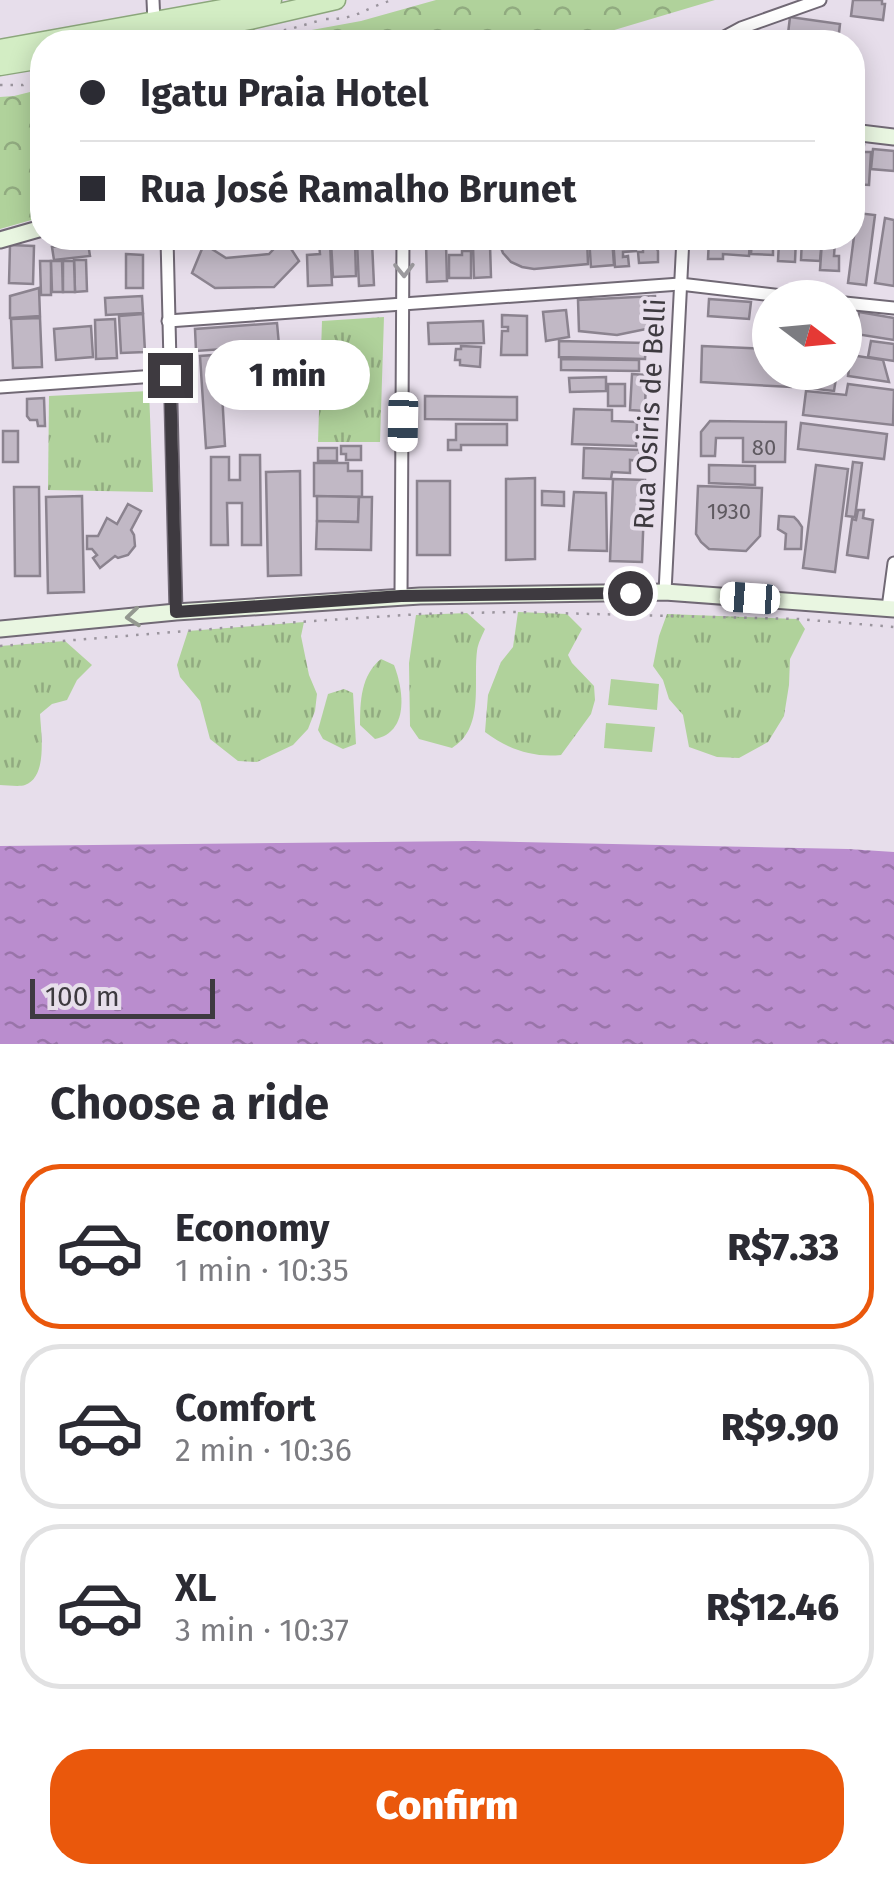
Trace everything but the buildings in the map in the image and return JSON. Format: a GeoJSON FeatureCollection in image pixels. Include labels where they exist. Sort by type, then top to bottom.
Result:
{"type":"FeatureCollection","features":[{"type":"Feature","properties":{"kind":"main road"},"geometry":{"type":"LineString","coordinates":[[108,30],[272,0]]}},
{"type":"Feature","properties":{"kind":"main road"},"geometry":{"type":"LineString","coordinates":[[195,30],[336,0]]}},
{"type":"Feature","properties":{"kind":"main road"},"geometry":{"type":"LineString","coordinates":[[0,49],[30,44]]}},
{"type":"Feature","properties":{"kind":"main road"},"geometry":{"type":"LineString","coordinates":[[0,66],[30,60]]}},
{"type":"Feature","properties":{"kind":"main road"},"geometry":{"type":"LineString","coordinates":[[865,134],[894,137]]}},
{"type":"Feature","properties":{"kind":"main road"},"geometry":{"type":"LineString","coordinates":[[0,240],[30,231]]}},
{"type":"Feature","properties":{"kind":"main road"},"geometry":{"type":"LineString","coordinates":[[0,629],[401,596],[665,592],[891,608]]}},
{"type":"Feature","properties":{"kind":"street"},"geometry":{"type":"LineString","coordinates":[[153,0],[154,22]]}},
{"type":"Feature","properties":{"kind":"street"},"geometry":{"type":"LineString","coordinates":[[737,30],[820,0]]}},
{"type":"Feature","properties":{"kind":"street"},"geometry":{"type":"LineString","coordinates":[[167,250],[176,612]]}},
{"type":"Feature","properties":{"kind":"street"},"geometry":{"type":"LineString","coordinates":[[401,596],[404,250]]}},
{"type":"Feature","properties":{"kind":"street","name":"Rua Osiris de Belli"},"geometry":{"type":"LineString","coordinates":[[665,592],[682,250]]}},
{"type":"Feature","properties":{"kind":"street"},"geometry":{"type":"LineString","coordinates":[[168,322],[680,284],[752,292]]}},
{"type":"Feature","properties":{"kind":"street"},"geometry":{"type":"LineString","coordinates":[[862,304],[894,308]]}},
{"type":"Feature","properties":{"kind":"street"},"geometry":{"type":"LineString","coordinates":[[0,387],[170,375]]}},
{"type":"Feature","properties":{"kind":"street"},"geometry":{"type":"LineString","coordinates":[[891,608],[894,563]]}},
{"type":"Feature","properties":{"kind":"path"},"geometry":{"type":"LineString","coordinates":[[285,30],[326,19],[348,20],[393,0]]}},
{"type":"Feature","properties":{"kind":"path"},"geometry":{"type":"LineString","coordinates":[[0,85],[23,86],[30,82]]}},
{"type":"Feature","properties":{"kind":"path"},"geometry":{"type":"LineString","coordinates":[[0,646],[298,622],[496,612],[679,615],[894,627]]}},
{"type":"Feature","properties":{"kind":"path"},"geometry":{"type":"LineString","coordinates":[[0,640],[117,630]]}},
{"type":"Feature","properties":{"kind":"green space"},"geometry":{"type":"Polygon","coordinates":[[[436,0],[715,0],[614,30],[312,30],[436,0]]]}},
{"type":"Feature","properties":{"kind":"green space"},"geometry":{"type":"Polygon","coordinates":[[[30,92],[30,220],[0,229],[0,97],[30,92]]]}},
{"type":"Feature","properties":{"kind":"green space"},"geometry":{"type":"Polygon","coordinates":[[[384,317],[380,442],[318,442],[322,321],[384,317]]]}},
{"type":"Feature","properties":{"kind":"green space"},"geometry":{"type":"Polygon","coordinates":[[[149,391],[153,492],[48,490],[49,396],[149,391]]]}},
{"type":"Feature","properties":{"kind":"green space"},"geometry":{"type":"Polygon","coordinates":[[[518,612],[567,614],[582,629],[568,655],[594,686],[595,700],[591,714],[561,755],[521,751],[485,732],[488,695],[501,662],[513,647],[518,612]]]}},
{"type":"Feature","properties":{"kind":"green space"},"geometry":{"type":"Polygon","coordinates":[[[467,613],[485,629],[477,651],[473,717],[469,729],[452,748],[419,739],[410,726],[409,663],[416,615],[467,613]]]}},
{"type":"Feature","properties":{"kind":"green space"},"geometry":{"type":"Polygon","coordinates":[[[667,614],[798,619],[805,629],[790,659],[784,716],[768,742],[739,758],[717,757],[689,747],[683,715],[669,699],[653,666],[667,614]]]}},
{"type":"Feature","properties":{"kind":"green space"},"geometry":{"type":"Polygon","coordinates":[[[304,622],[301,636],[317,694],[308,729],[293,745],[257,762],[238,761],[210,739],[200,701],[180,677],[177,665],[188,631],[304,622]]]}},
{"type":"Feature","properties":{"kind":"green space"},"geometry":{"type":"Polygon","coordinates":[[[65,641],[92,665],[77,680],[67,700],[52,704],[40,714],[40,764],[32,780],[22,786],[0,785],[0,646],[65,641]]]}},
{"type":"Feature","properties":{"kind":"green space"},"geometry":{"type":"Polygon","coordinates":[[[381,659],[394,665],[401,709],[394,728],[375,739],[360,725],[360,707],[369,673],[381,659]]]}},
{"type":"Feature","properties":{"kind":"green space"},"geometry":{"type":"Polygon","coordinates":[[[611,679],[659,684],[657,710],[608,705],[611,679]]]}},
{"type":"Feature","properties":{"kind":"green space"},"geometry":{"type":"Polygon","coordinates":[[[344,689],[353,693],[356,744],[343,749],[323,739],[318,730],[328,694],[344,689]]]}},
{"type":"Feature","properties":{"kind":"green space"},"geometry":{"type":"Polygon","coordinates":[[[606,723],[655,727],[652,752],[604,748],[606,723]]]}},
{"type":"Feature","properties":{"kind":"water"},"geometry":{"type":"Polygon","coordinates":[[[474,841],[894,852],[894,1044],[0,1044],[0,846],[474,841]]]}},
{"type":"Feature","properties":{"kind":"route"},"geometry":{"type":"LineString","coordinates":[[170,375],[176,612],[401,596],[630,593]]}}]}
